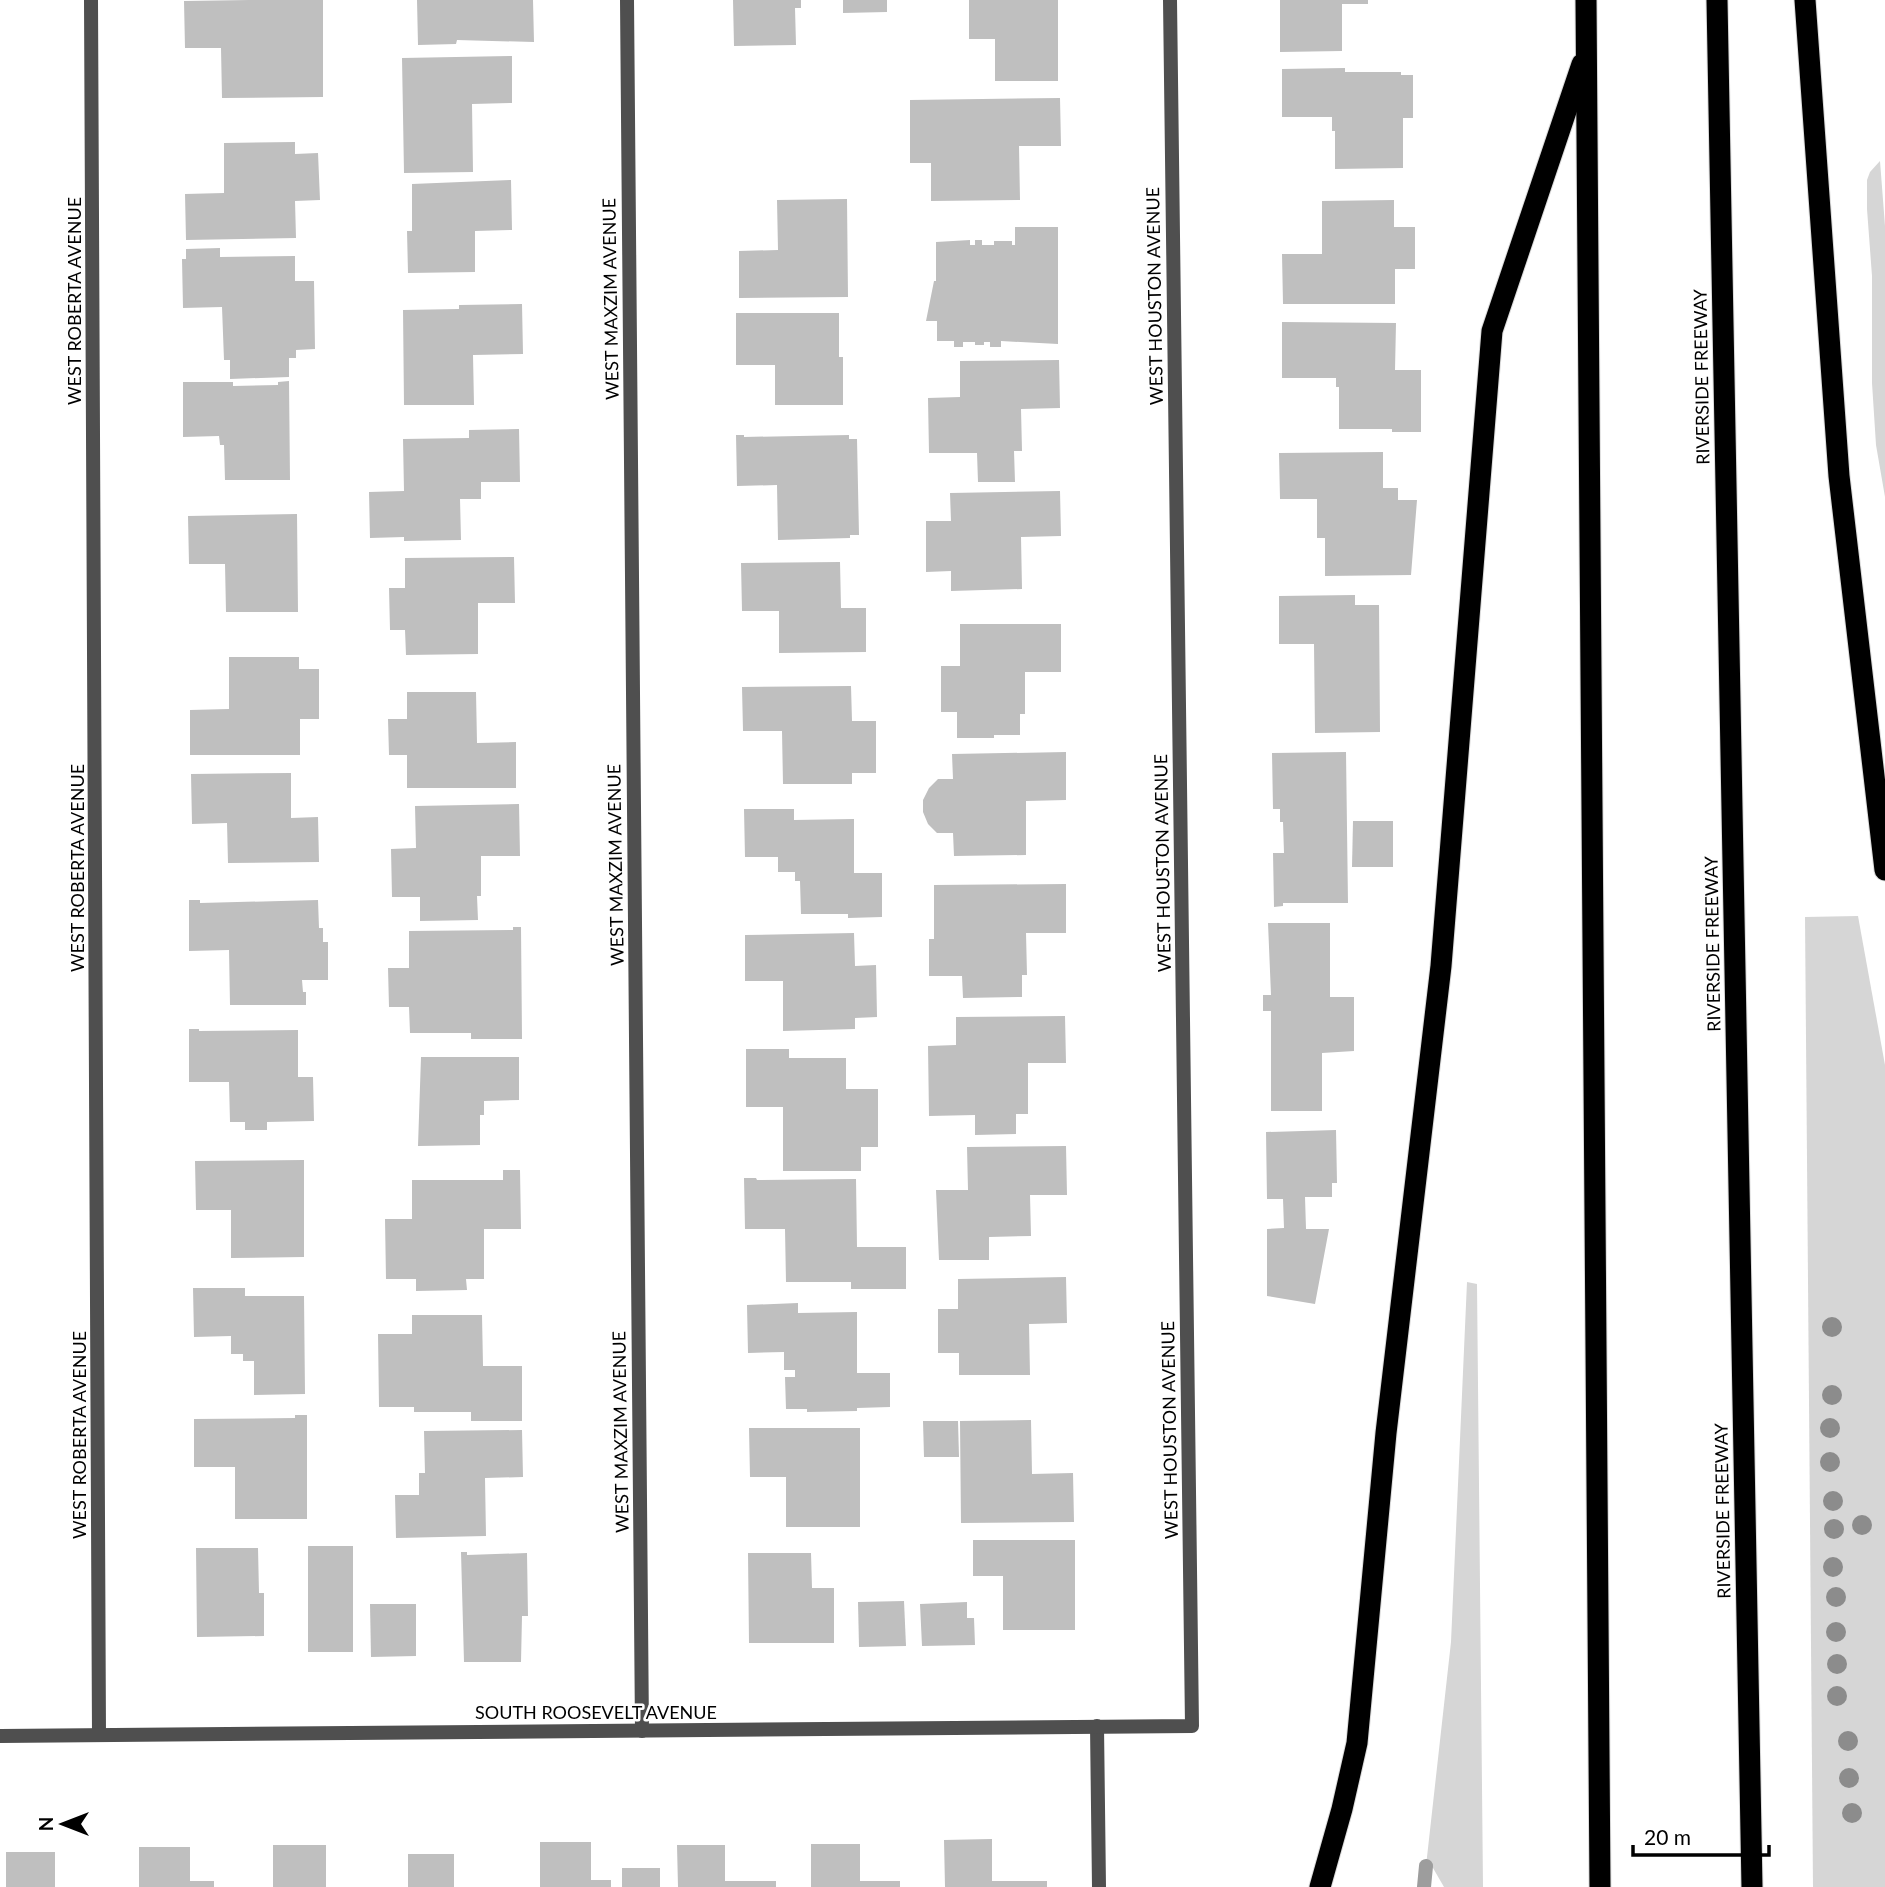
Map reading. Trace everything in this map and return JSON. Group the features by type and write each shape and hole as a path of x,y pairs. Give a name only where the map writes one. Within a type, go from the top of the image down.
{"highway":[{"path":"1586,0 1600,1887"},
{"name":"RIVERSIDE FREEWAY","path":"1717,0 1752,1887"},
{"path":"1805,0 1839,476 1885,870"},
{"path":"1320,1887 1357,1743 1388,1420 1441,966 1492,331 1587,48"}],"street":[{"name":"WEST ROBERTA AVENUE","path":"91,0 99,1735"},
{"name":"WEST MAXZIM AVENUE","path":"626,0 642,1731"},
{"name":"WEST HOUSTON AVENUE","path":"1170,0 1192,1726"},
{"path":"1097,1726 1099,1887"},
{"name":"SOUTH ROOSEVELT AVENUE","path":"0,1736 1192,1726"}],"shaded area":[{"path":"1880,161 1885,226 1885,497 1876,445 1872,383 1872,276 1867,209 1867,180"},
{"path":"1858,916 1885,1065 1885,1887 1813,1887 1805,917"},
{"path":"1467,1282 1477,1284 1483,1887 1444,1887 1433,1868 1426,1866 1451,1642"}],"building":[{"path":"323,0 323,97 222,98 221,48 185,48 184,1"},
{"path":"417,0 533,0 534,42 457,40 456,44 418,45"},
{"path":"733,0 801,0 801,8 795,8 796,45 734,46"},
{"path":"843,0 887,0 887,12 843,13"},
{"path":"969,0 1058,0 1058,81 995,81 995,39 969,39"},
{"path":"1280,0 1368,0 1368,4 1342,4 1342,51 1280,52"},
{"path":"512,56 512,103 472,104 473,172 404,173 402,58"},
{"path":"1345,68 1345,72 1401,72 1401,75 1413,75 1413,118 1403,118 1403,168 1335,169 1335,131 1332,131 1332,117 1282,117 1282,69"},
{"path":"1060,98 1061,146 1019,146 1020,200 931,201 931,163 910,163 910,100"},
{"path":"295,142 295,154 318,153 320,200 295,201 296,238 186,240 185,194 224,193 224,143"},
{"path":"511,180 512,230 475,231 475,272 408,273 407,231 412,231 412,184"},
{"path":"847,199 848,297 739,298 739,251 778,250 777,200"},
{"path":"1394,200 1394,227 1415,227 1415,269 1395,269 1395,304 1283,304 1282,254 1322,254 1322,201"},
{"path":"1015,227 1058,227 1058,344 1001,341 1001,347 990,347 990,342 975,345 975,342 963,342 963,347 954,347 954,341 937,341 937,321 926,321 936,281 936,242 970,240 970,245 975,245 975,240 982,240 982,245 994,245 994,241 1012,241 1012,245 1015,245"},
{"path":"220,248 220,257 295,256 295,281 314,281 315,349 296,350 296,358 289,358 289,377 230,379 230,360 224,360 222,307 183,308 182,259 186,259 186,249"},
{"path":"522,304 523,354 473,355 474,405 404,405 403,310 459,309 459,305"},
{"path":"736,313 839,313 843,405 775,405 775,365 736,365"},
{"path":"1282,322 1396,323 1395,370 1421,370 1421,432 1339,429 1339,387 1336,387 1336,378 1282,378"},
{"path":"1059,360 1060,408 1021,409 1022,451 1014,451 1015,482 978,482 977,453 929,453 928,398 960,397 960,361"},
{"path":"289,381 290,480 225,480 224,445 220,445 219,436 183,437 183,382 233,382 233,386 278,385 278,382"},
{"path":"519,429 520,482 481,482 481,499 460,499 461,540 404,541 404,537 370,538 369,492 404,491 403,439 469,438 469,430"},
{"path":"736,435 849,435 849,439 857,439 859,535 850,535 850,538 778,540 777,485 737,486"},
{"path":"1383,452 1383,488 1398,488 1398,500 1417,500 1411,575 1325,576 1325,538 1317,538 1317,499 1280,499 1279,453"},
{"path":"1060,491 1061,536 1021,537 1022,589 951,591 951,571 926,572 926,521 951,521 950,493"},
{"path":"297,514 298,612 226,612 225,564 189,564 188,516"},
{"path":"514,557 515,603 478,603 478,654 406,655 405,630 390,630 389,588 405,588 405,558"},
{"path":"840,562 841,608 866,608 866,652 779,653 779,611 742,611 741,563"},
{"path":"1355,595 1355,605 1379,605 1380,732 1315,733 1314,644 1279,644 1279,596"},
{"path":"960,624 1061,624 1061,672 1025,672 1025,714 1020,714 1020,735 957,738 957,712 941,712 941,666 960,666"},
{"path":"229,657 299,657 299,669 319,669 319,719 300,719 300,755 190,755 190,710 229,709"},
{"path":"851,686 852,721 876,721 876,773 852,773 852,784 783,784 782,731 743,731 742,687"},
{"path":"407,692 476,692 477,743 516,742 516,788 407,788 407,755 389,755 388,719 407,719"},
{"path":"1066,752 1066,800 1026,801 1026,855 954,856 953,833 937,833 928,824 923,812 923,800 938,779 953,779 952,754"},
{"path":"1346,752 1348,903 1283,903 1283,906 1274,907 1273,853 1284,853 1280,809 1273,809 1272,753"},
{"path":"291,773 291,818 318,817 319,862 228,863 227,823 192,824 191,774"},
{"path":"519,804 520,856 481,856 481,896 477,896 478,920 420,921 420,897 392,897 391,849 416,848 415,806"},
{"path":"744,809 794,809 794,820 854,819 854,873 882,873 882,917 848,918 848,914 801,914 800,881 795,881 795,872 778,872 778,857 745,857"},
{"path":"1353,821 1393,821 1393,867 1352,867"},
{"path":"1066,884 1066,933 1026,933 1027,975 1022,975 1022,997 963,998 962,976 929,976 929,939 934,939 934,885"},
{"path":"189,900 200,900 200,903 318,900 319,928 323,928 323,942 328,942 328,980 302,980 306,1005 230,1005 229,950 189,951"},
{"path":"1268,923 1330,923 1330,997 1354,997 1354,1051 1322,1053 1322,1111 1271,1111 1271,1011 1263,1011 1263,995 1271,995"},
{"path":"513,927 521,927 522,1039 471,1039 471,1033 410,1033 409,1007 389,1007 388,968 409,968 409,931 513,930"},
{"path":"854,933 855,966 876,965 877,1017 855,1018 855,1029 783,1031 783,981 745,981 745,935"},
{"path":"1065,1016 1066,1063 1028,1063 1028,1114 1016,1114 1016,1134 975,1135 975,1115 929,1116 928,1046 956,1045 956,1017"},
{"path":"189,1029 298,1030 298,1077 313,1077 314,1121 267,1122 267,1130 245,1130 245,1122 230,1122 229,1082 189,1082"},
{"path":"746,1049 789,1049 789,1058 846,1058 846,1089 878,1089 878,1147 861,1147 861,1171 783,1171 783,1107 746,1107"},
{"path":"421,1057 519,1057 519,1100 484,1101 484,1115 480,1115 480,1145 418,1146"},
{"path":"1336,1130 1337,1183 1332,1183 1332,1197 1305,1197 1306,1229 1329,1229 1315,1304 1267,1296 1267,1229 1284,1228 1283,1199 1267,1199 1266,1132"},
{"path":"1066,1146 1067,1195 1030,1195 1031,1236 989,1237 989,1260 939,1260 936,1190 968,1190 967,1147"},
{"path":"304,1160 304,1257 231,1258 231,1210 196,1210 195,1161"},
{"path":"503,1170 520,1170 521,1229 484,1229 484,1279 466,1279 467,1290 416,1291 416,1279 386,1279 385,1219 412,1219 412,1180 503,1180"},
{"path":"744,1178 856,1179 857,1247 906,1247 906,1289 851,1289 851,1282 786,1282 785,1229 745,1229"},
{"path":"1066,1277 1067,1323 1029,1324 1030,1375 959,1375 959,1353 938,1353 938,1309 958,1309 958,1279"},
{"path":"193,1288 245,1288 245,1296 304,1296 305,1394 254,1395 254,1361 243,1361 243,1354 231,1354 231,1336 194,1337"},
{"path":"798,1303 798,1313 857,1312 857,1373 890,1373 890,1407 807,1412 807,1409 786,1409 785,1377 795,1377 795,1370 784,1370 784,1352 748,1353 747,1305"},
{"path":"412,1315 482,1315 483,1366 522,1366 522,1421 471,1421 471,1412 414,1412 414,1407 379,1407 378,1334 412,1334"},
{"path":"295,1415 307,1415 307,1519 235,1519 235,1467 194,1467 194,1419 295,1418"},
{"path":"1031,1420 1032,1474 1073,1473 1074,1522 961,1523 960,1421"},
{"path":"923,1421 958,1421 959,1457 924,1457"},
{"path":"749,1428 860,1428 860,1527 786,1527 786,1477 750,1477"},
{"path":"522,1430 523,1477 485,1478 486,1536 396,1538 395,1495 419,1495 419,1473 425,1473 424,1431"},
{"path":"973,1540 1075,1540 1075,1630 1003,1630 1003,1576 973,1576"},
{"path":"308,1546 353,1546 353,1652 308,1652"},
{"path":"196,1548 258,1548 259,1593 264,1593 264,1636 197,1637"},
{"path":"461,1552 467,1552 467,1555 527,1553 528,1616 522,1616 521,1662 464,1662"},
{"path":"748,1553 811,1553 812,1588 834,1588 834,1643 749,1643"},
{"path":"904,1601 906,1646 859,1647 858,1602"},
{"path":"967,1602 967,1618 974,1618 975,1645 922,1646 920,1604"},
{"path":"370,1604 416,1604 416,1656 371,1657"},
{"path":"992,1839 992,1881 1047,1881 1047,1887 945,1887 944,1840"},
{"path":"540,1842 591,1842 591,1880 611,1880 611,1887 540,1887"},
{"path":"811,1844 860,1844 860,1881 900,1881 900,1887 811,1887"},
{"path":"273,1845 326,1845 326,1887 273,1887"},
{"path":"677,1845 725,1845 725,1881 776,1881 776,1887 678,1887"},
{"path":"139,1847 190,1847 190,1881 214,1881 214,1887 139,1887"},
{"path":"6,1852 55,1852 55,1887 6,1887"},
{"path":"408,1854 454,1854 454,1887 408,1887"},
{"path":"622,1868 660,1868 660,1887 622,1887"}],"waterway":[{"path":"1424,1887 1426,1866"}]}
